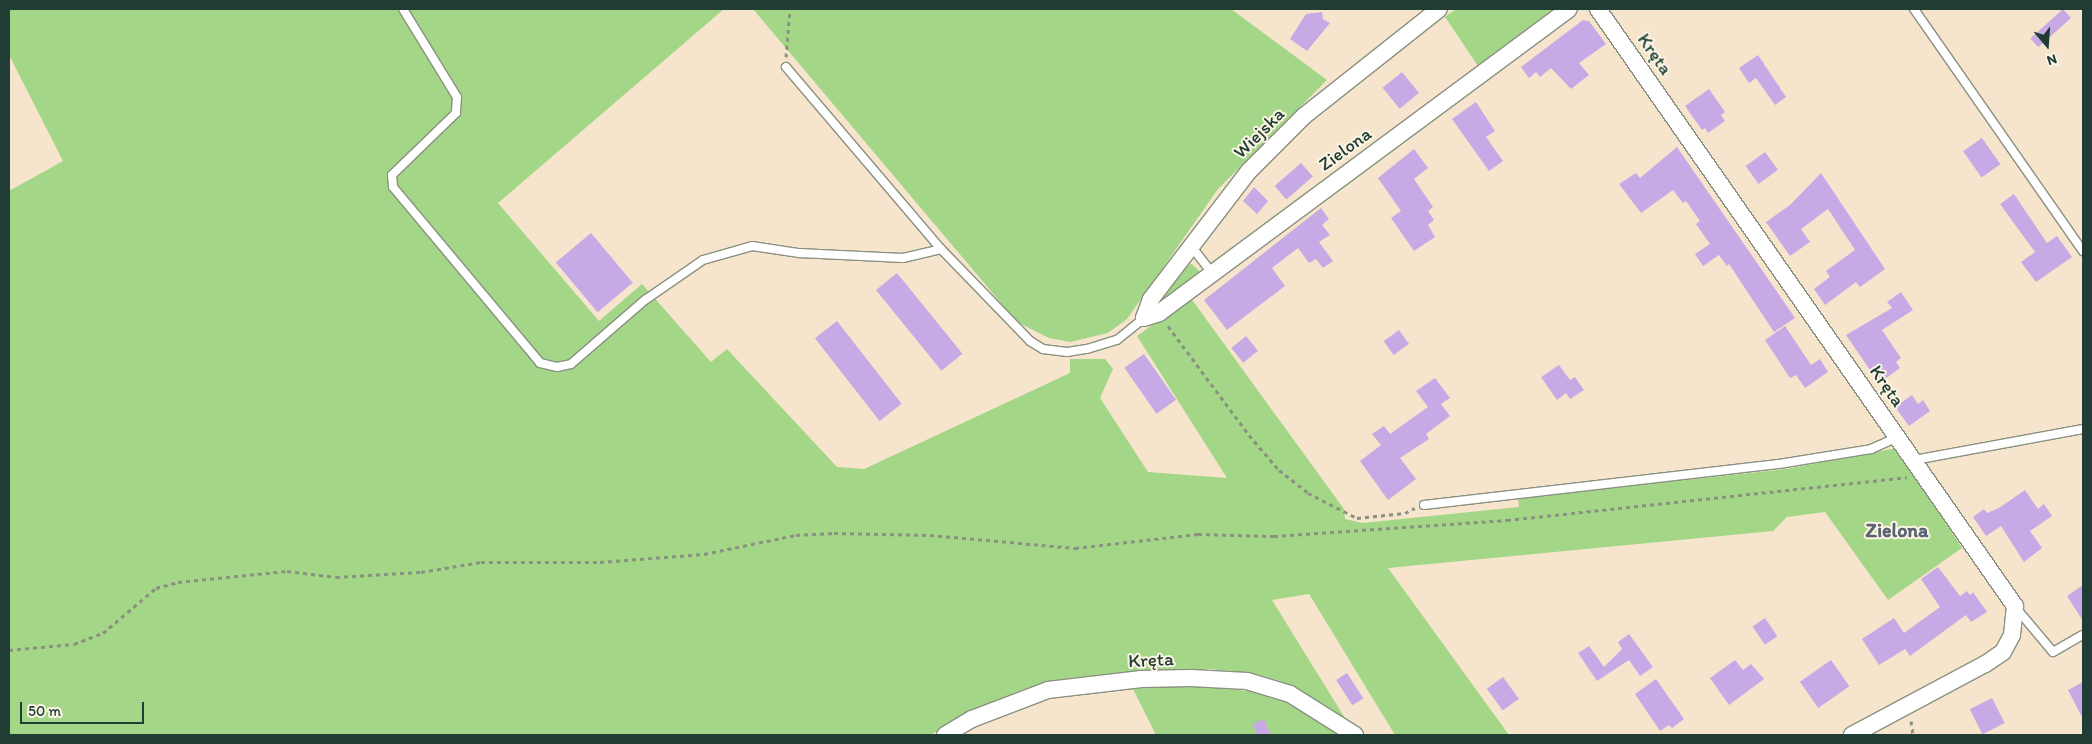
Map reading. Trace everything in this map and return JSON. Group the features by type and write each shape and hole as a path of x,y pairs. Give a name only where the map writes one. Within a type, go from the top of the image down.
{"street":[{"name":"Wiejska","path":"1152,316 1151,299 1249,171 1304,116 1439,9"},
{"name":"Zielona","path":"1152,316 1569,9"},
{"name":"Kręta","path":"1598,9 2015,606"},
{"path":"1852,735 1985,664 2002,652 2012,635 2015,606"},
{"name":"Kręta","path":"945,735 972,719 1048,690 1141,679 1191,678 1247,681 1290,694 1355,735"}],"lane":[{"path":"404,9 457,97 456,113 392,175 393,187 540,363 557,367 571,364 646,300 703,260 752,246 800,254 903,258 941,249"},
{"path":"1914,9 2083,251"},
{"path":"786,68 941,249 1003,316 1030,341 1043,349 1067,352 1117,340 1152,316"},
{"path":"1191,246 1211,272"},
{"path":"1914,460 2083,429"},
{"path":"1424,505 1785,463 1871,449 1898,437"},
{"path":"2015,606 2053,652 2083,635"}],"path":[{"path":"786,68 790,9"},
{"path":"1152,316 1279,470 1308,493 1357,518 1405,513 1424,505"},
{"path":"9,650 74,644 103,634 156,588 178,582 287,571 345,576 421,572 481,562 600,562 704,554 796,535 834,533 930,535 1075,548 1198,534 1274,536 1506,520 1912,476"}],"green space":[{"path":"9,9 724,9 498,203 599,321 642,284 711,362 727,349 837,467 864,469 1070,373 1070,359 1105,359 1113,369 1100,398 1148,472 1227,478 1137,336 1190,297 1344,509 1345,519 1362,523 1519,507 1518,498 1786,469 1897,448 1962,548 1888,600 1825,512 1787,517 1773,531 1388,568 1509,735 1395,735 1309,594 1272,600 1348,723 1306,694 1280,681 1253,673 1209,669 1157,670 1048,682 997,700 930,735 9,735 9,191 63,161 9,55"},
{"path":"753,9 1231,9 1327,80 1218,189 1127,319 1108,333 1070,342 1049,338 1017,322"},
{"path":"1456,9 1560,9 1480,69 1445,17"},
{"path":"1192,264 1200,272 1199,276 1163,302 1160,301 1185,266"},
{"path":"1185,685 1269,693 1293,702 1340,735 1156,735 1132,687"}],"building":[{"path":"2063,9 2071,18 2038,47 2030,38"},
{"path":"1322,12 1323,19 1330,23 1307,51 1290,39 1306,14"},
{"path":"1583,20 1589,21 1606,44 1579,63 1589,75 1571,89 1551,68 1540,77 1536,72 1529,78 1521,67"},
{"path":"1758,55 1786,97 1775,105 1756,78 1749,83 1739,68"},
{"path":"1402,72 1419,93 1400,109 1383,88"},
{"path":"1709,89 1725,112 1721,115 1725,121 1708,133 1705,128 1702,130 1685,106"},
{"path":"1476,102 1495,131 1486,137 1503,161 1489,171 1452,119"},
{"path":"1982,138 2000,164 1982,177 1963,151"},
{"path":"1677,147 1795,318 1774,332 1729,264 1727,266 1719,255 1703,266 1695,254 1710,244 1696,224 1700,221 1686,201 1683,203 1673,190 1641,213 1619,184 1636,173 1640,178"},
{"path":"1414,149 1428,168 1414,179 1433,207 1428,211 1434,220 1428,225 1435,237 1414,251 1391,218 1401,211 1378,178"},
{"path":"1765,152 1778,170 1759,184 1746,166"},
{"path":"1301,163 1313,177 1286,200 1275,186"},
{"path":"1821,173 1885,269 1860,287 1856,282 1825,305 1814,289 1830,277 1826,271 1855,250 1828,209 1801,229 1810,242 1790,256 1766,222 1790,205"},
{"path":"1254,187 1268,201 1257,214 1243,201"},
{"path":"2014,194 2047,243 2057,236 2072,257 2036,282 2021,262 2035,252 2000,204"},
{"path":"1321,208 1329,219 1322,225 1330,235 1319,242 1333,261 1323,268 1316,259 1309,263 1298,248 1272,268 1285,286 1227,330 1204,300"},
{"path":"591,233 633,283 598,312 556,263"},
{"path":"897,273 962,354 941,371 876,290"},
{"path":"1901,292 1913,310 1882,330 1901,358 1896,362 1900,368 1879,383 1846,335 1892,308 1887,302"},
{"path":"837,321 902,404 880,421 815,338"},
{"path":"1785,326 1811,365 1820,359 1828,372 1805,388 1796,375 1790,378 1765,340"},
{"path":"1399,330 1409,344 1394,355 1384,341"},
{"path":"1246,336 1258,351 1243,363 1231,348"},
{"path":"1144,354 1176,400 1156,414 1124,368"},
{"path":"1559,365 1570,380 1575,377 1584,390 1570,399 1566,393 1557,400 1541,377"},
{"path":"1435,378 1450,398 1441,404 1450,416 1426,434 1429,439 1400,458 1416,479 1388,500 1360,461 1381,445 1372,434 1384,426 1390,434 1428,407 1416,391"},
{"path":"1912,395 1918,404 1923,400 1930,411 1909,426 1895,407"},
{"path":"2025,490 2038,509 2044,504 2052,516 2030,531 2042,548 2024,562 2001,526 1986,536 1973,517 1984,509 1987,513 1999,508"},
{"path":"1938,567 1960,596 1967,591 1970,595 1973,592 1987,612 1971,622 1966,615 1910,656 1905,649 1879,665 1862,639 1894,618 1904,633 1940,607 1921,579"},
{"path":"2083,585 2083,621 2067,596"},
{"path":"1765,618 1777,636 1765,645 1753,626"},
{"path":"1629,634 1653,667 1640,676 1629,660 1597,681 1578,653 1589,646 1604,667 1622,649 1618,642"},
{"path":"1735,660 1743,670 1751,664 1764,679 1729,705 1710,678"},
{"path":"1831,660 1849,686 1818,708 1800,682"},
{"path":"1347,673 1363,698 1352,705 1336,680"},
{"path":"1503,677 1519,699 1503,711 1487,689"},
{"path":"1656,679 1684,719 1672,728 1669,725 1660,731 1635,694"},
{"path":"2083,682 2083,719 2068,690"},
{"path":"1992,698 2005,723 1982,734 1970,709"},
{"path":"1264,719 1271,735 1257,735 1253,724"}],"district":[{"name":"Zielona","path":"1897,530"}]}
